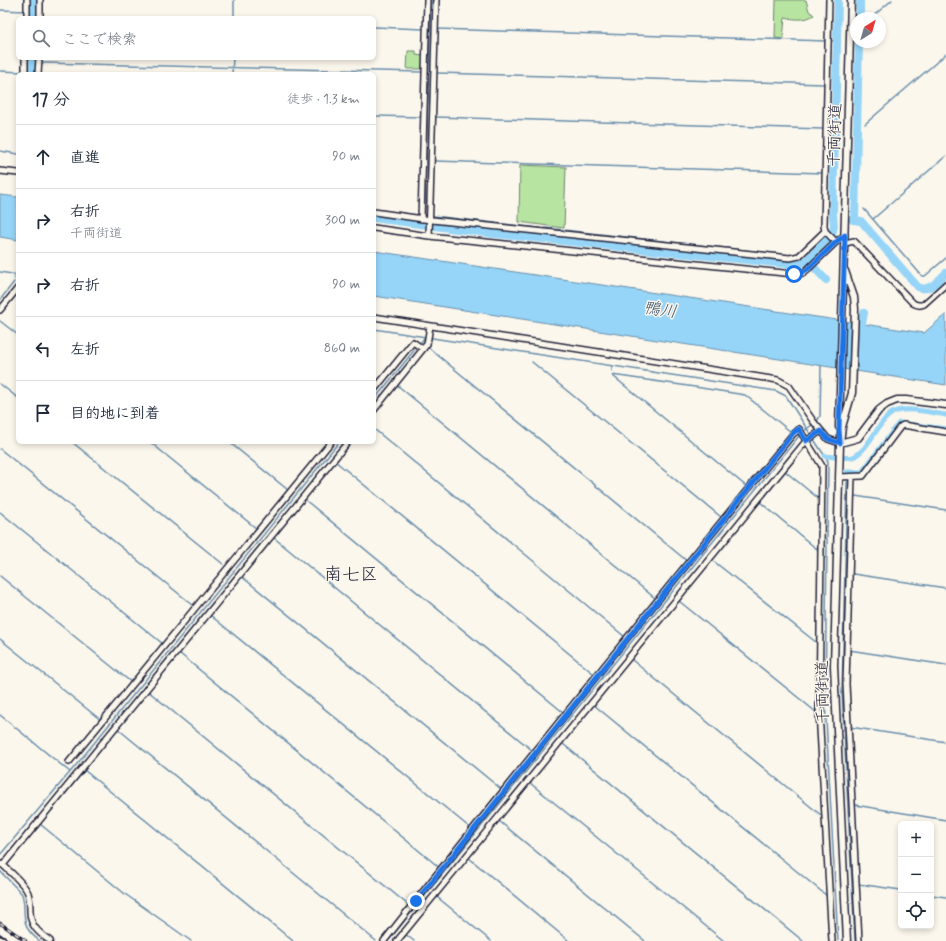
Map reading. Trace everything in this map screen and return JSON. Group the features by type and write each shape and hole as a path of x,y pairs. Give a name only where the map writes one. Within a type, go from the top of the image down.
{"main road":[{"path":"0,929 17,941"}],"street":[{"path":"26,16 27,0"},
{"path":"40,0 40,16"},
{"path":"428,0 426,222 429,236"},
{"path":"426,222 436,0"},
{"path":"829,0 826,232 834,240"},
{"name":"千両街道","path":"847,941 834,666 851,0"},
{"path":"25,60 25,72"},
{"path":"38,72 39,60"},
{"path":"0,171 16,173"},
{"path":"376,212 426,222 790,258 799,256 826,232"},
{"path":"376,228 429,236 794,274 803,272 809,268 834,240 845,235"},
{"path":"845,242 854,241 913,303 924,304 946,284"},
{"name":"千両街道","path":"840,443 842,427 852,393 853,380 855,309 854,297 845,271"},
{"path":"0,310 16,290"},
{"path":"376,317 430,327 778,380 789,386 814,422 819,432 828,439 840,443 858,438 879,410 896,400 946,405"},
{"path":"376,407 420,347 427,343 430,327"},
{"path":"376,388 413,342 420,347"},
{"path":"839,478 863,476 903,425 946,432"},
{"path":"384,941 438,872 794,432 799,429 808,440 822,466 819,711 832,941"},
{"path":"397,941 808,440 819,432"},
{"path":"69,762 329,444"},
{"path":"50,941 37,931 32,923 30,914 30,900 27,890 1,864 346,444"},
{"path":"852,477 846,684 859,941"},
{"path":"0,939 4,941"}],"green space":[{"path":"776,0 806,0 809,11 814,15 804,19 785,18 783,39 775,38"},
{"path":"408,51 416,51 416,55 423,56 422,69 407,69"},
{"path":"520,165 566,167 564,228 519,222"}],"water":[{"path":"0,195 16,197 16,240 0,237"},
{"name":"鴨川","path":"376,251 924,333 946,314 946,385 376,296"}],"waterway":[{"path":"33,0 33,16"},
{"path":"234,0 234,16"},
{"path":"424,225 431,0"},
{"path":"376,218 495,234 796,265 800,264 807,260 832,234 834,226 833,214 838,0"},
{"path":"860,0 860,12"},
{"path":"878,12 892,0"},
{"path":"0,10 25,11"},
{"path":"376,27 423,29"},
{"path":"438,29 826,41"},
{"path":"832,41 837,41"},
{"path":"855,220 859,48"},
{"path":"865,124 946,54"},
{"path":"31,72 32,60"},
{"path":"232,72 233,60"},
{"path":"43,63 422,72"},
{"path":"0,71 23,72"},
{"path":"438,73 823,84"},
{"path":"376,116 422,117"},
{"path":"436,117 823,129"},
{"path":"0,151 16,154"},
{"path":"873,219 946,156"},
{"path":"435,161 823,173"},
{"path":"864,209 922,276 925,276 946,258"},
{"path":"433,216 539,228"},
{"path":"853,220 861,221 918,287 930,287 946,273"},
{"path":"545,228 789,255"},
{"path":"803,258 807,260"},
{"path":"807,260 826,280"},
{"path":"0,272 16,275"},
{"path":"0,300 14,282"},
{"path":"860,334 864,313"},
{"path":"0,321 16,333"},
{"path":"376,329 776,391 786,396 811,435"},
{"path":"376,398 425,337"},
{"path":"429,348 687,561"},
{"path":"532,362 721,517"},
{"path":"612,366 612,371"},
{"path":"804,431 817,421 820,416 821,366"},
{"path":"612,375 745,395 791,432"},
{"path":"613,376 747,487"},
{"path":"0,384 16,396"},
{"path":"397,385 656,599"},
{"path":"825,456 843,458 853,457 865,447 885,419 897,411 915,410 946,415"},
{"path":"847,474 847,472 862,472 899,423 946,429"},
{"path":"376,431 625,637"},
{"path":"388,941 799,436"},
{"path":"813,438 828,461 825,701 838,941"},
{"path":"74,444 223,564"},
{"path":"152,444 257,529"},
{"path":"231,444 288,490"},
{"path":"0,855 77,764 337,444"},
{"path":"0,449 194,606"},
{"path":"335,461 594,674"},
{"path":"786,472 819,499"},
{"path":"847,482 842,693 855,941"},
{"path":"855,496 946,510"},
{"path":"304,499 564,713"},
{"path":"760,502 818,550"},
{"path":"0,512 163,644"},
{"path":"273,537 533,751"},
{"path":"712,560 817,643"},
{"path":"853,574 946,588"},
{"path":"0,576 132,683"},
{"path":"241,576 501,789"},
{"path":"679,601 816,712"},
{"path":"210,615 469,827"},
{"path":"0,639 102,721"},
{"path":"849,650 946,665"},
{"path":"179,653 440,868"},
{"path":"632,660 822,816"},
{"path":"148,691 407,904"},
{"path":"594,705 827,896"},
{"path":"0,715 70,772"},
{"path":"850,727 946,742"},
{"path":"118,729 376,941"},
{"path":"563,744 803,941"},
{"path":"84,770 293,941"},
{"path":"84,771 40,824 125,894 191,941"},
{"path":"530,783 724,941"},
{"path":"855,805 946,820"},
{"path":"499,821 645,941"},
{"path":"6,865 37,828"},
{"path":"469,858 569,941"},
{"path":"0,871 22,894 28,930 40,941"},
{"path":"858,884 898,890"},
{"path":"934,895 946,897"},
{"path":"437,897 491,941"},
{"path":"405,934 414,941"},
{"path":"401,941 406,935"}],"railway":[{"path":"0,923 26,941"}],"district":[{"name":"南七区","path":"351,575"}],"route":[{"path":"416,901 794,432 799,429 806,441 821,431 828,439 840,443 839,429 842,378 845,235 809,268 803,272 794,274"}]}
